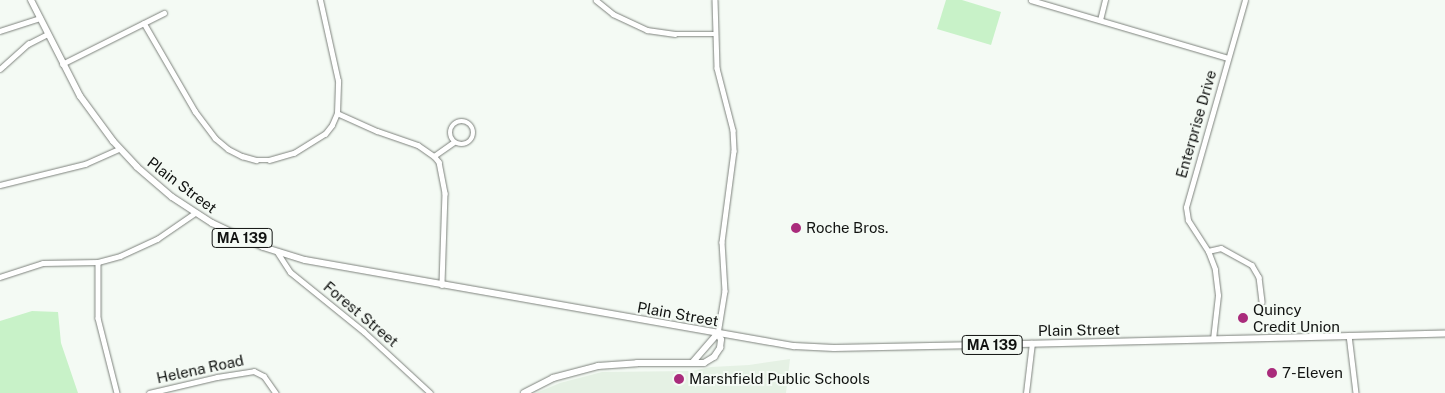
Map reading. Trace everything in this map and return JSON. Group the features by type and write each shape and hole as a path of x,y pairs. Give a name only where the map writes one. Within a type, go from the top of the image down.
{"main road":[{"name":"Plain Street","path":"31,0 62,64 87,106 119,149 163,190 195,213 230,232 277,252 323,264 718,334 815,347 1445,334"},
{"path":"524,393 553,378 593,367 627,363 704,363 714,357 721,343 718,334 693,362"}],"street":[{"path":"144,23 195,111 216,138 235,153 264,160 294,153 329,130 337,113 338,81 320,0"},
{"path":"596,0 613,14 647,30 675,34 715,34"},
{"path":"715,0 717,68 732,130 734,151 722,242 725,291 718,334"},
{"path":"1031,0 1228,58"},
{"path":"1100,20 1105,0"},
{"name":"Enterprise Drive","path":"1213,339 1218,295 1215,269 1208,251 1188,220 1186,203 1245,0"},
{"path":"62,64 164,13"},
{"path":"0,30 40,18"},
{"path":"0,69 28,44 48,34"},
{"path":"337,113 377,131 418,145 434,156 442,169 445,194 442,285"},
{"path":"461,121 472,126 474,133 469,143 461,145 454,142 450,135 454,124 461,121"},
{"path":"434,156 454,142"},
{"path":"0,185 84,164 119,149"},
{"path":"0,276 43,263 98,262 138,249 166,234 195,213"},
{"path":"1208,251 1221,248 1252,265 1259,277 1262,302"},
{"name":"Forest Street","path":"277,252 290,272 357,326 430,393"},
{"path":"98,262 98,318 117,393"},
{"path":"1349,335 1356,393"},
{"path":"1026,393 1032,343"},
{"name":"Helena Road","path":"149,393 217,377 254,371 264,376 276,393"}],"shaded area":[{"name":"Marshfield Public Schools","path":"790,359 786,393 536,393 560,383 602,372 692,371 711,367 749,365"}],"green space":[{"path":"946,0 962,0 1001,12 991,45 937,29"},
{"path":"32,311 58,312 61,343 78,393 0,393 0,321"}],"place":[{"name":"Roche Bros.","path":"796,228"},
{"name":"Quincy Credit Union","path":"1243,318"},
{"name":"7-Eleven","path":"1272,373"},
{"name":"Marshfield Public Schools","path":"679,379"}]}
